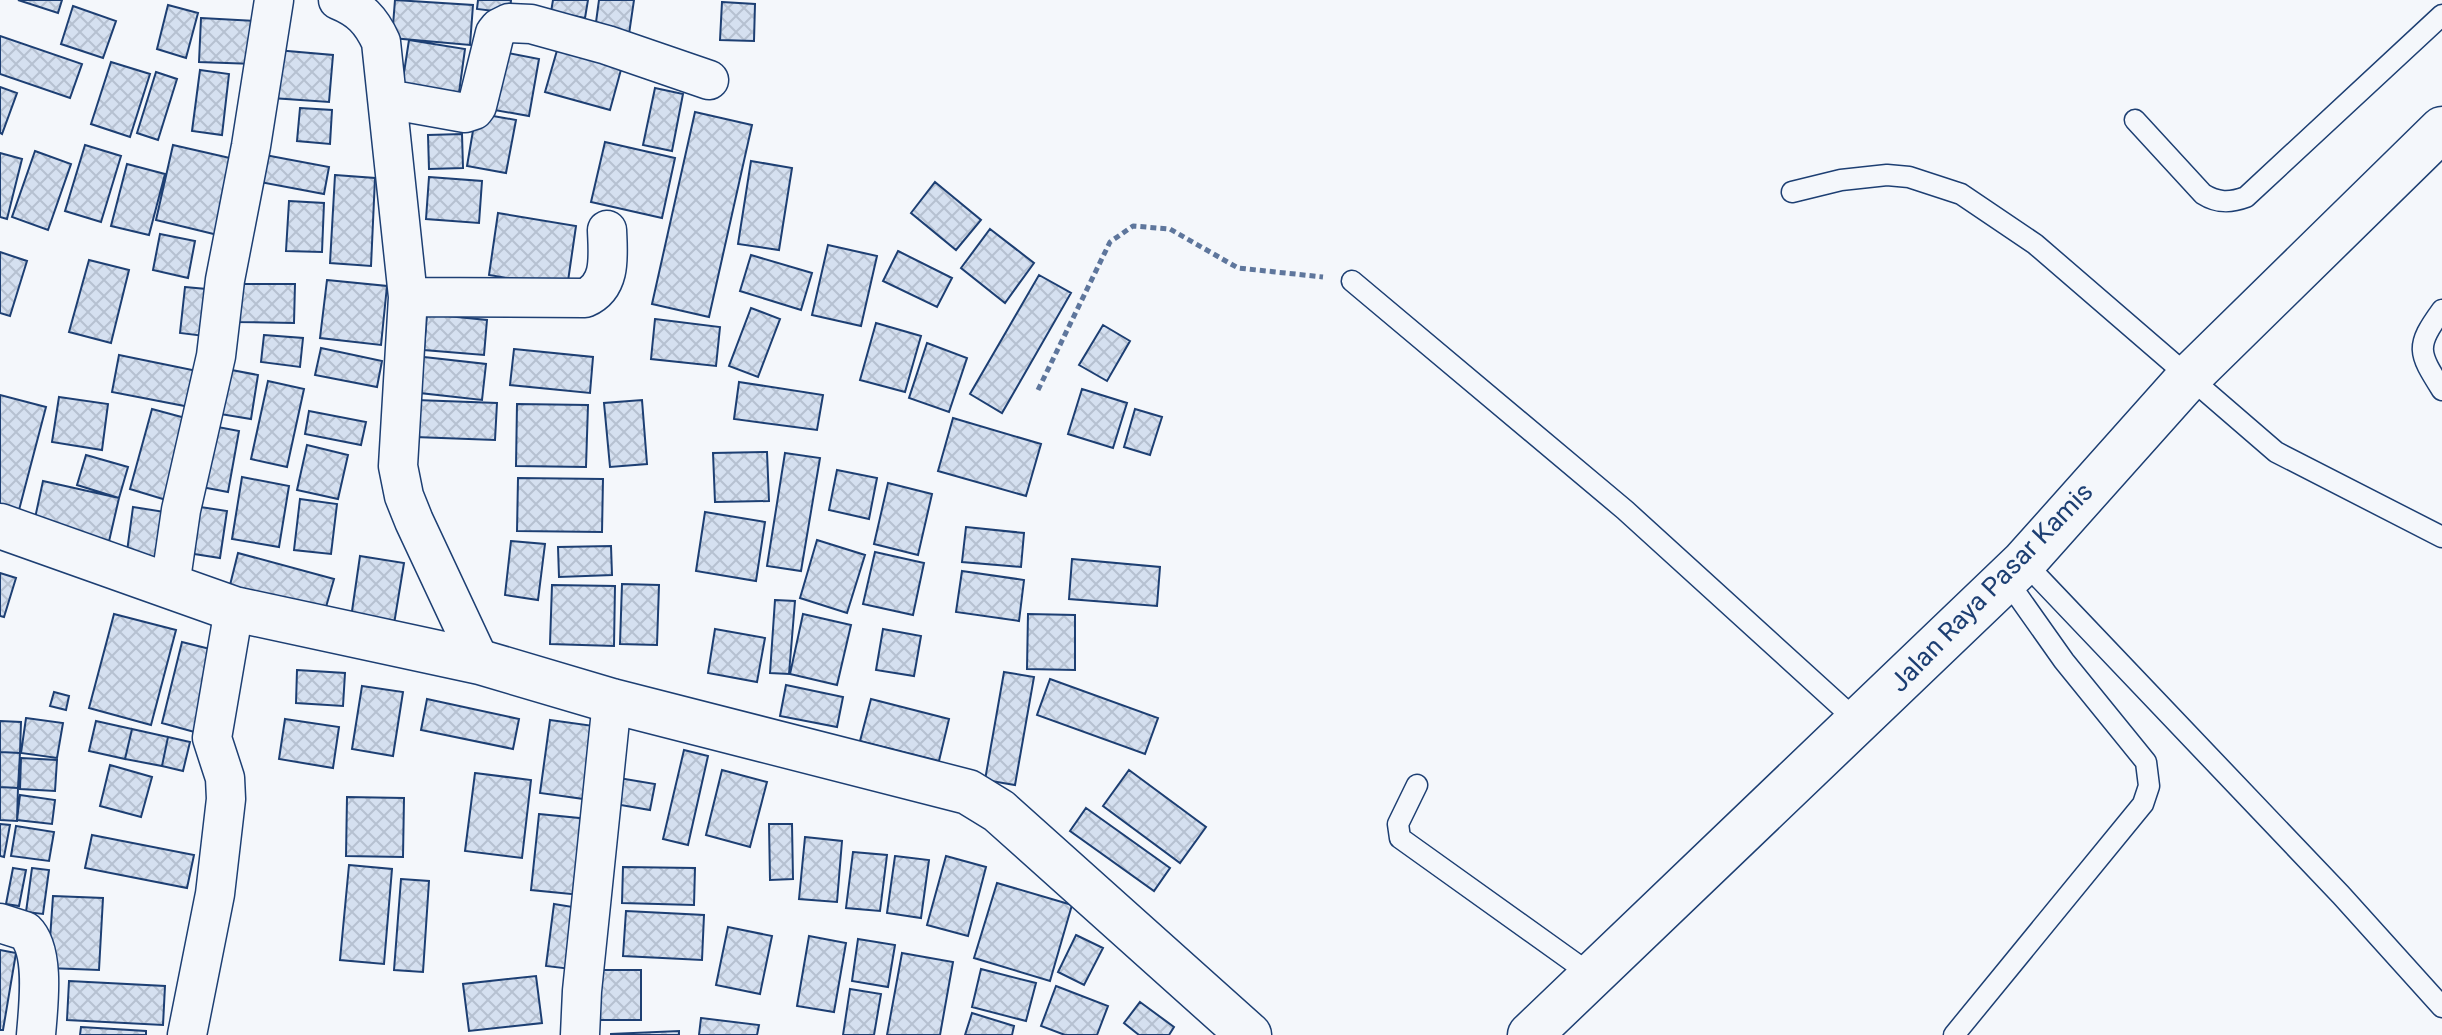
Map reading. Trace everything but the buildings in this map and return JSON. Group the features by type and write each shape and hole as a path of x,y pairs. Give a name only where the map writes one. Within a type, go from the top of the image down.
{"street":[{"path":"170,586 181,510 216,356 225,280 251,146 274,0"},
{"path":"338,0 361,12 374,27 381,42 408,297 398,466 400,480 414,521 480,662"},
{"path":"387,99 465,113 474,110 495,33 509,23 531,24 607,45 709,80"},
{"name":"Jalan Raya Pasar Kamis","path":"1530,1035 2015,571 2190,376 2442,129"},
{"path":"408,297 585,298 598,290 606,273 607,230"},
{"path":"0,526 234,609 480,662 612,701 949,786 975,796 999,811 1249,1035"},
{"path":"187,1035 215,894 226,799 223,767 212,738 234,609"},
{"path":"580,1035 612,701"},
{"path":"0,923 25,931 36,947 36,1035"}],"lane":[{"path":"2135,120 2203,194 2213,200 2238,200 2246,197 2442,15"},
{"path":"1792,192 1841,180 1887,175 1909,177 1961,194 2035,244 2276,452 2442,537"},
{"path":"1352,281 1625,510 1858,722"},
{"path":"2442,310 2422,343 2424,357 2442,390"},
{"path":"2015,571 2341,895 2442,1007"},
{"path":"1954,1035 2143,804 2149,786 2146,762 2064,661 2015,571"},
{"path":"1417,785 1398,824 1400,838 1593,976"}],"path":[{"path":"1038,390 1110,242 1133,226 1170,229 1238,268 1352,281"}]}
